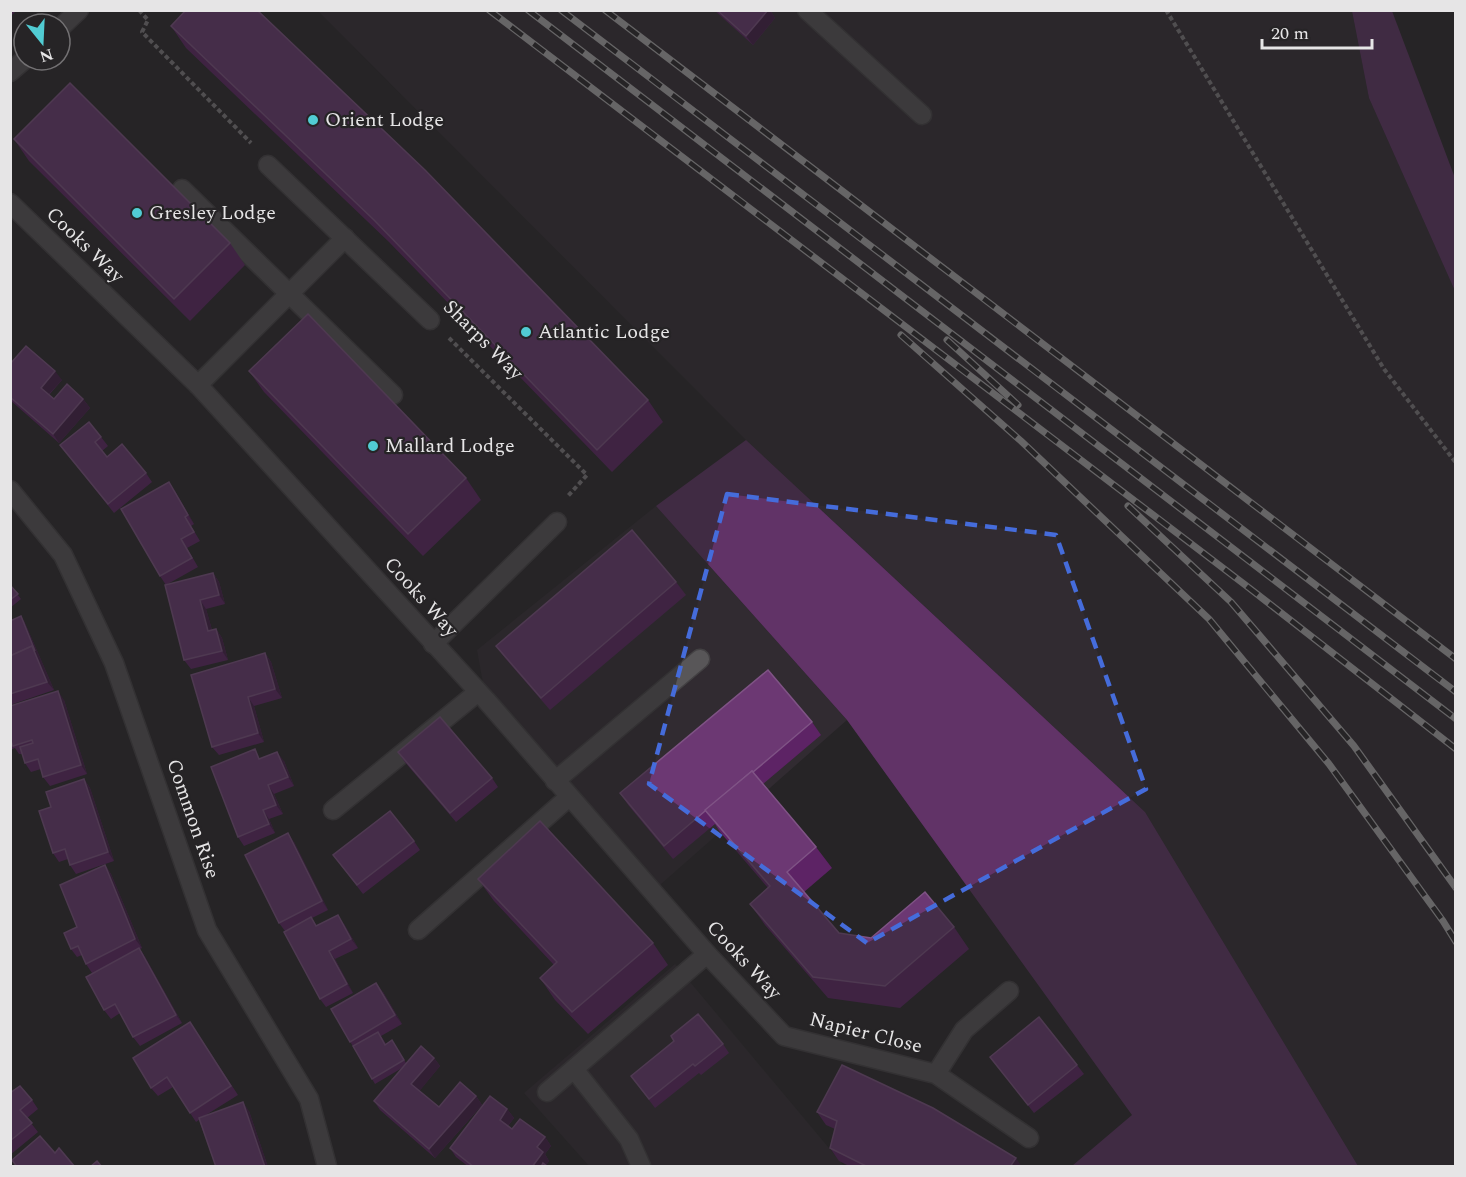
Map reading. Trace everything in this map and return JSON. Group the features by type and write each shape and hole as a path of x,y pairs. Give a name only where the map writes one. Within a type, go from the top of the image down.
{"street":[{"path":"807,10 922,115"},
{"name":"Sharps Way","path":"268,165 430,320"},
{"path":"182,189 289,296 393,395"},
{"name":"Cooks Way","path":"10,203 198,385 478,692 707,954 784,1036"},
{"path":"198,385 345,238"},
{"name":"Common Rise","path":"10,490 63,555 114,663 207,930 309,1099 327,1167"},
{"path":"434,644 557,522"},
{"path":"555,781 700,659"},
{"path":"333,810 478,692"},
{"path":"418,930 570,797"},
{"path":"547,1092 707,954"},
{"name":"Napier Close","path":"936,1074 964,1030 1009,991"},
{"name":"Napier Close","path":"784,1036 936,1074 1029,1138"},
{"path":"574,1069 629,1139 641,1167"}],"path":[{"path":"139,10 148,20 142,32 268,165"},
{"path":"1166,10 1384,369 1455,463"},
{"name":"Sharps Way","path":"430,320 587,475"}],"highlighted area":[{"path":"727,494 1056,535 1146,789 867,943 649,784"}],"shaded area":[{"path":"318,11 1352,11 1369,98 1455,291 1455,1166 1358,1166 1145,812 746,440"},
{"path":"1352,11 1392,11 1455,178 1455,291 1369,98"},
{"path":"746,440 1145,812 1358,1166 1072,1166 1132,1115 847,720 656,506"},
{"path":"656,506 847,720 652,892 486,700 477,650"},
{"path":"675,964 844,1166 589,1166 524,1093"}],"building":[{"path":"186,10 257,10 425,170 648,400 597,450 374,220 171,26"},
{"path":"717,10 768,10 746,36"},
{"name":"Gresley Lodge","path":"70,83 230,243 174,299 14,139"},
{"name":"Mallard Lodge","path":"308,314 466,478 408,534 249,371"},
{"path":"26,346 55,371 41,388 54,399 67,384 83,399 53,434 10,397 10,364"},
{"path":"89,422 101,437 95,442 107,457 122,444 146,473 108,504 60,445"},
{"path":"169,482 188,515 185,517 194,532 181,539 192,558 160,576 121,509"},
{"path":"632,530 676,582 541,698 496,646"},
{"path":"213,573 219,595 200,600 208,631 216,629 222,651 184,660 165,585"},
{"path":"10,585 18,594 10,600"},
{"path":"21,616 35,651 32,646 10,656 10,621"},
{"path":"32,646 47,682 10,694 10,656"},
{"path":"265,653 275,689 248,697 258,733 212,747 191,675"},
{"path":"768,670 812,722 664,846 620,793"},
{"path":"58,691 81,765 43,777 38,759 25,763 20,747 33,743 32,740 13,746 10,739 10,706"},
{"path":"440,717 492,778 450,813 398,752"},
{"path":"255,749 259,759 277,752 288,777 268,785 276,805 263,810 269,824 238,837 211,767"},
{"path":"752,771 816,847 787,872 839,933 871,938 925,892 954,927 885,986 813,977 750,904 770,886 705,810"},
{"path":"84,779 108,852 70,865 65,849 53,853 39,811 51,807 46,792"},
{"path":"390,811 414,841 357,885 333,855"},
{"path":"540,821 653,943 572,1012 540,978 557,962 478,879"},
{"path":"288,833 322,901 279,923 245,855"},
{"path":"105,865 135,939 86,964 78,946 71,949 64,933 77,927 60,885"},
{"path":"338,915 351,939 329,951 347,984 320,999 284,932 311,917 316,926"},
{"path":"139,948 176,1015 133,1037 115,1004 104,1010 86,977"},
{"path":"376,983 395,1015 350,1042 331,1009"},
{"path":"698,1014 723,1044 695,1066 693,1064 649,1099 631,1076 674,1041 671,1036"},
{"path":"1039,1017 1077,1065 1028,1105 990,1057"},
{"path":"190,1022 231,1086 190,1113 167,1077 151,1088 133,1058"},
{"path":"378,1032 385,1045 392,1040 404,1060 372,1079 353,1046"},
{"path":"421,1046 434,1058 411,1084 439,1107 460,1082 476,1096 429,1149 374,1101"},
{"path":"842,1065 933,1108 1016,1158 1010,1167 868,1167 830,1148 837,1121 817,1112"},
{"path":"20,1086 32,1100 20,1110 32,1123 10,1141 10,1093"},
{"path":"490,1096 507,1109 500,1120 512,1129 520,1119 545,1137 537,1147 543,1152 532,1167 474,1167 450,1148"},
{"path":"243,1102 265,1167 216,1167 199,1118"},
{"path":"40,1136 55,1153 59,1148 75,1167 17,1167 12,1160"},
{"path":"97,1161 102,1167 90,1167"}],"railway":[{"path":"489,10 1244,584 1456,749"},
{"path":"528,10 1456,719"},
{"path":"561,10 1456,692"},
{"path":"605,10 1456,659"},
{"path":"901,335 1021,441 1209,619 1329,764 1456,942"},
{"path":"947,340 1018,405"},
{"path":"1128,506 1231,602 1354,746 1456,888"}],"place":[{"name":"Orient Lodge","path":"313,120"},
{"name":"Gresley Lodge","path":"137,213"},
{"name":"Atlantic Lodge","path":"526,332"},
{"name":"Mallard Lodge","path":"373,446"}]}
